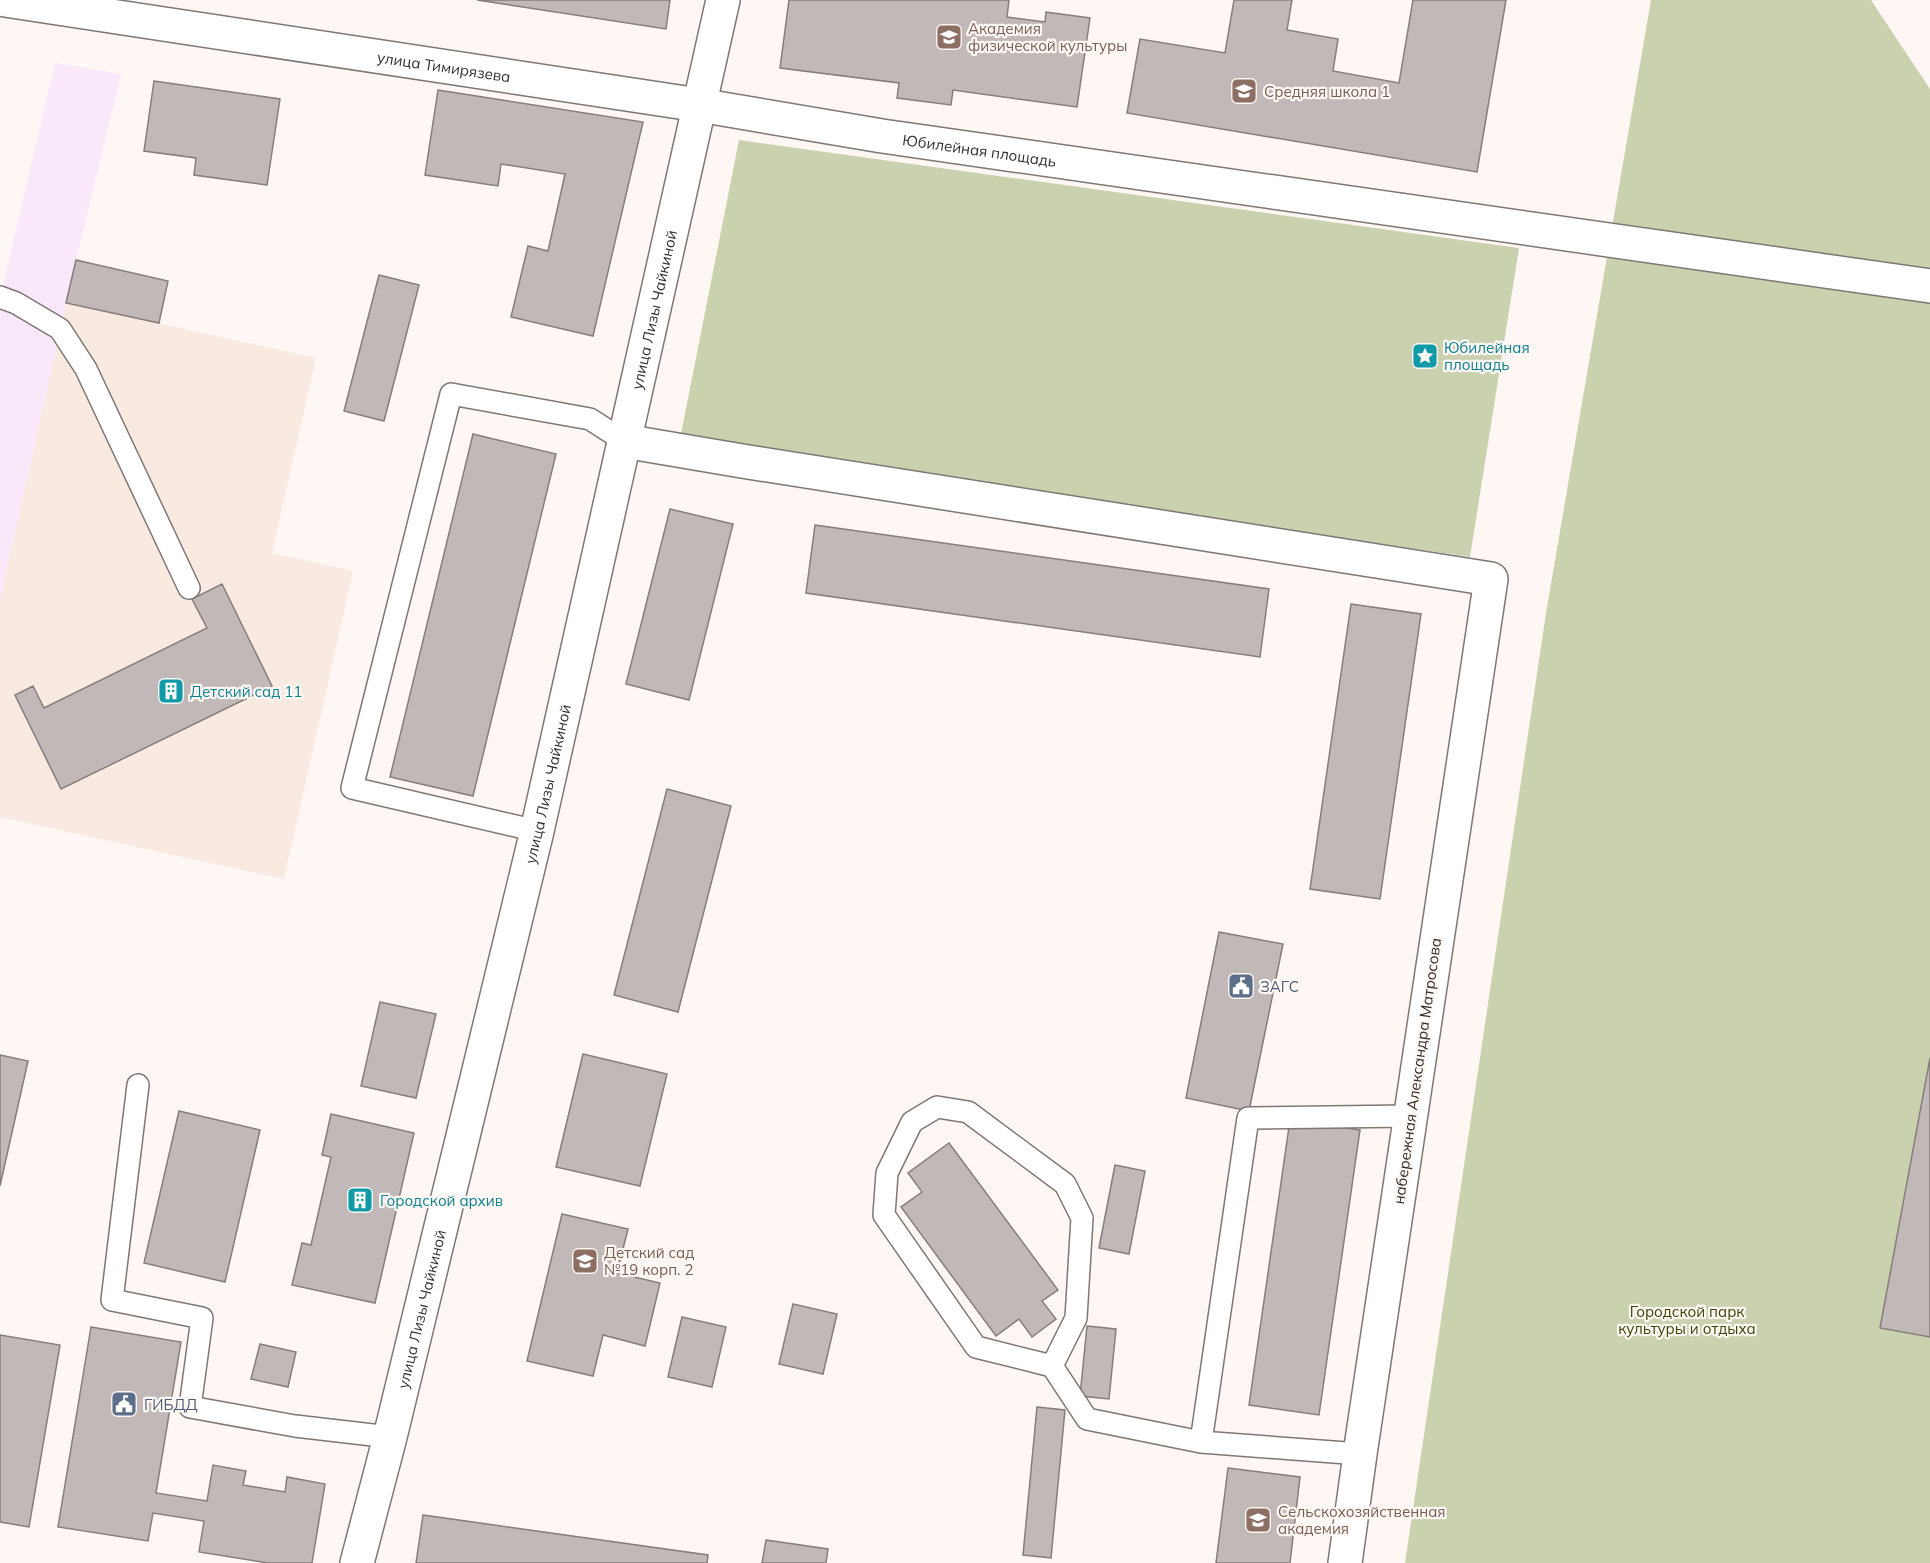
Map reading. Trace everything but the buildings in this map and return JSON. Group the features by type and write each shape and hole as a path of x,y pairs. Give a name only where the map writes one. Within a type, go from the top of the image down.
{"street":[{"name":"улица Тимирязева","path":"5,0 699,105 882,135"},
{"name":"улица Лизы Чайкиной","path":"357,1563 390,1437 537,831 723,0"},
{"name":"Юбилейная площадь","path":"882,135 1930,286"},
{"name":"набережная Александра Матросова","path":"624,441 1491,579 1360,1454 1346,1563"}],"lane":[{"path":"0,297 16,303 60,329 86,369 189,588"},
{"path":"537,831 352,788 451,394 590,418 624,441"},
{"path":"138,1085 112,1300 202,1318 190,1407 295,1425 390,1437"},
{"path":"1052,1366 1076,1318 1082,1218 1065,1184 968,1112 937,1107 912,1122 887,1173 884,1215 976,1347 1052,1366 1087,1419 1201,1442 1360,1454"},
{"path":"1201,1442 1248,1118 1410,1116"}],"shaded area":[{"path":"55,63 121,74 76,260 0,600 0,299"},
{"path":"66,303 316,358 272,553 353,571 284,879 0,817 0,600"}],"green space":[{"name":"Городской парк культуры и отдыха","path":"1651,0 1871,0 1930,89 1930,1563 1405,1563 1546,613"},
{"path":"739,140 1519,248 1470,557 680,439"}],"place":[{"name":"Aкадемия физической культуры","path":"949,37"},
{"name":"Средняя школа 1","path":"1244,91"},
{"name":"Юбилейная площадь","path":"1425,356"},
{"name":"Детский сад 11","path":"171,691"},
{"name":"ЗАГС","path":"1241,986"},
{"name":"Городской архив","path":"360,1200"},
{"name":"Детский сад №19 корп. 2","path":"585,1261"},
{"name":"ГИБДД","path":"124,1404"},
{"name":"Сельскохозяйственная академия","path":"1258,1520"}]}
